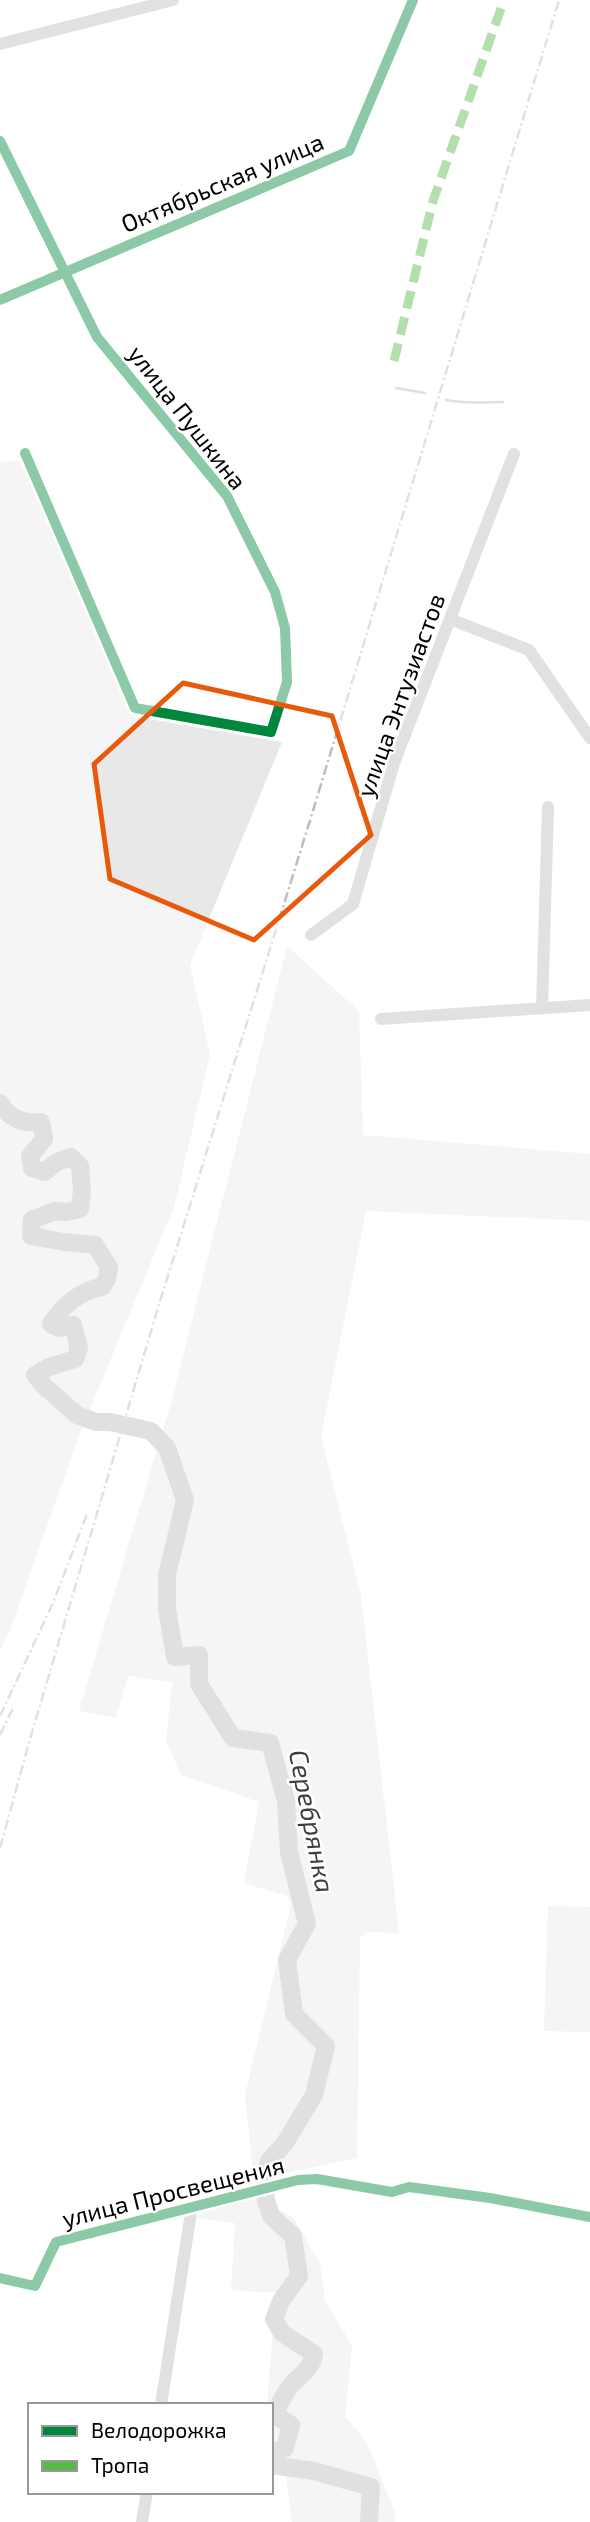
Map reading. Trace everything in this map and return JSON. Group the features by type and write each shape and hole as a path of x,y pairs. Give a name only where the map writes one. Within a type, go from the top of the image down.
{"street":[{"path":"0,44 173,0"},
{"name":"Октябрьская улица","path":"0,300 349,151 413,0"},
{"name":"улица Пушкина","path":"0,141 97,337 227,496 275,592 285,628 287,682 271,732 135,708 26,453"},
{"name":"улица Энтузиастов","path":"311,935 353,904 394,764 514,454"},
{"path":"450,619 529,650 590,738"},
{"path":"542,1009 548,807"},
{"path":"381,1019 590,1005"},
{"name":"улица Просвещения","path":"0,2278 35,2286 56,2242 257,2190 317,2179 392,2192 409,2187 490,2198 590,2217"},
{"path":"161,2403 192,2206"},
{"path":"142,2522 147,2494"}],"highlighted area":[{"path":"183,683 332,716 371,835 254,940 110,879 94,764"}],"shaded area":[{"path":"20,461 132,716 282,742 190,965 210,1055 174,1207 80,1433 10,1630 0,1651 0,462"},
{"path":"287,946 359,1011 363,1135 590,1154 590,1221 366,1211 321,1437 361,1595 399,1933 367,1932 360,1938 357,2158 254,2180 245,2095 291,1904 287,1896 244,1883 259,1802 181,1775 166,1741 172,1682 128,1676 116,1718 79,1711 173,1396"},
{"path":"548,1906 590,1907 590,2032 544,2031"},
{"path":"257,2199 293,2217 320,2264 325,2300 352,2346 345,2416 367,2443 396,2516 395,2522 292,2522 286,2475 273,2467 273,2403 267,2403 276,2293 231,2290 235,2223 194,2218 210,2208"}],"waterway":[{"path":"396,388 425,393"},
{"path":"446,400 503,402"},
{"name":"Серебрянка","path":"0,1103 8,1113 18,1119 41,1122 44,1139 30,1156 32,1168 44,1172 57,1162 71,1157 80,1166 80,1209 55,1211 32,1220 31,1236 95,1245 109,1267 102,1287 73,1300 51,1324 59,1328 73,1325 79,1348 75,1359 49,1367 35,1375 77,1415 96,1422 110,1422 151,1431 167,1448 185,1500 167,1575 167,1609 175,1657 199,1655 199,1684 233,1738 270,1743 286,1801 289,1852 307,1924 287,1960 294,2014 326,2046 314,2095 285,2143 269,2161 265,2181 266,2201 272,2217 293,2236 299,2276 281,2301 274,2319 282,2333 314,2354 308,2368 291,2385 278,2407 275,2415 291,2425 285,2448 273,2452"},
{"name":"Серебрянка","path":"273,2465 314,2471 371,2487 369,2522"}],"railway":[{"path":"0,1848 157,1311 312,814 559,0"},
{"path":"0,1716 53,1603 87,1514"},
{"path":"0,1735 13,1708"}],"marked path":[{"path":"394,361 433,201 504,0"}],"cycle path":[{"path":"0,300 349,151 413,0"},
{"path":"0,141 97,337 227,496 275,592 285,628 287,682 271,732 135,708 25,453"},
{"path":"0,2278 35,2286 56,2242 298,2180 317,2179 392,2192 409,2187 490,2198 590,2217"}]}
